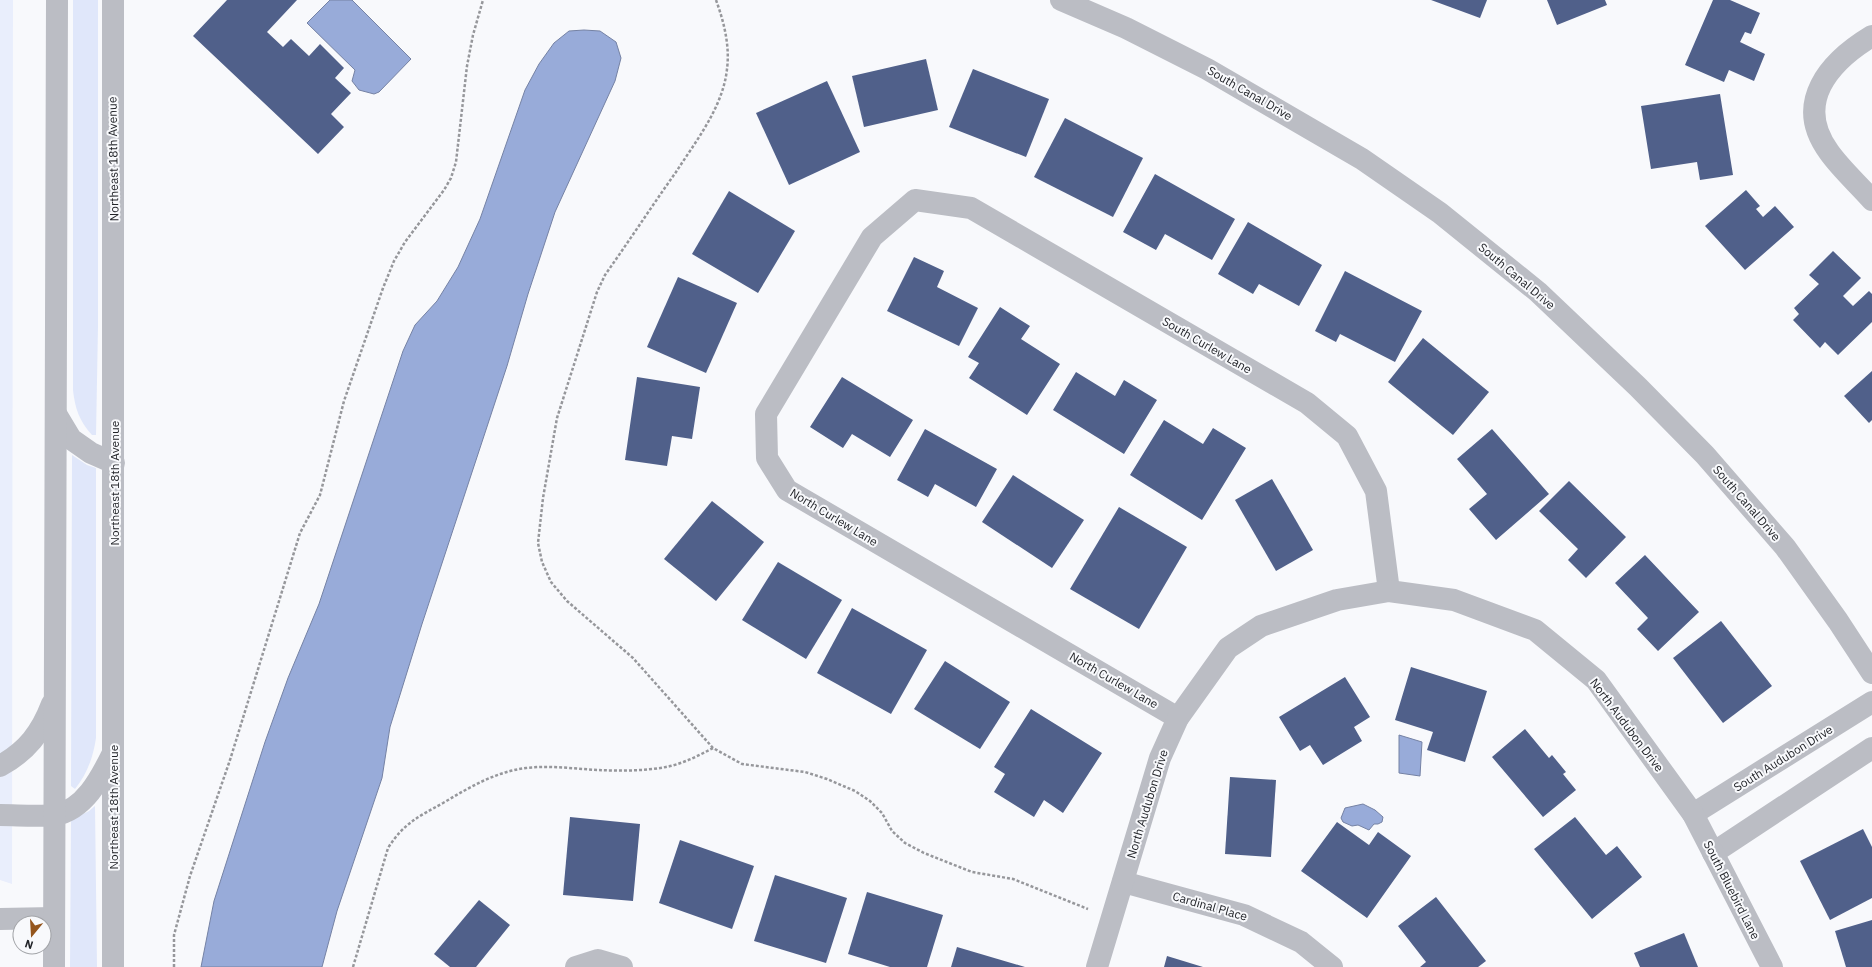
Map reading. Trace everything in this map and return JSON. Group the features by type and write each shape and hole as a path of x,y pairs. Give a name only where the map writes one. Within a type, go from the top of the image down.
{"street":[{"path":"54,967 57,0"},
{"name":"Northeast 18th Avenue","path":"113,0 113,967"},
{"name":"South Canal Drive","path":"1061,0 1126,28 1208,69 1362,158 1440,213 1538,292 1638,387 1705,455 1785,547 1838,621 1872,673"},
{"path":"1872,36 1842,59 1823,79 1813,104 1816,130 1829,152 1872,200"},
{"name":"South Curlew Lane","path":"915,200 971,208 1307,402 1347,436 1376,491 1389,591"},
{"name":"North Curlew Lane","path":"915,200 872,236 766,414 767,458 787,490 1178,718"},
{"path":"56,414 71,439 91,453 114,463"},
{"name":"North Audubon Drive","path":"1097,967 1160,758 1178,718 1228,648 1261,626 1337,600 1389,591 1454,600 1535,630 1596,680 1693,814"},
{"path":"0,766 16,757 31,742 44,724 55,697"},
{"name":"South Audubon Drive","path":"1693,814 1872,702"},
{"path":"1713,853 1872,748"},
{"path":"0,815 55,815 72,809 88,795 101,777 114,752"},
{"name":"South Bluebird Lane","path":"1693,814 1772,967"},
{"name":"Cardinal Place","path":"1123,882 1244,915 1300,942 1332,967"},
{"path":"0,919 54,918"},
{"path":"576,967 598,960 622,967"}],"path":[{"path":"174,967 174,934 190,876 230,760 300,533 320,495 344,401 383,288 401,248 444,190 451,178 456,162 467,66 473,35 483,0"},
{"path":"716,0 726,36 728,54 724,84 718,102 697,140 605,275 597,292 557,418 543,498 538,543 542,562 552,582 567,601 633,658 713,748 742,764 805,772 855,791 870,801 882,813 892,831 905,843 924,853 972,872 1013,879 1093,910"},
{"path":"353,967 388,848 407,824 471,786 500,774 527,768 561,766 599,770 666,767 693,758 713,748"}],"shaded area":[{"path":"0,0 13,0 12,884 0,880"},
{"path":"73,0 98,0 98,326 96,435 92,435 81,419 76,408 73,390"},
{"path":"72,455 87,465 96,468 96,738 89,765 83,778 75,789 71,786"},
{"path":"95,806 97,967 70,967 71,820 89,811"}],"water":[{"path":"330,0 352,0 411,59 379,92 374,94 359,90 352,81 355,70 307,23"},
{"path":"569,31 600,31 616,42 621,58 615,81 555,212 528,294 507,366 422,624 390,727 382,778 337,911 322,967 201,967 214,901 265,742 288,678 319,604 403,351 415,325 437,301 458,267 480,219 525,90 539,64 554,43"},
{"path":"1399,735 1422,742 1420,776 1399,773"},
{"path":"1363,804 1375,810 1383,817 1382,822 1374,824 1369,830 1358,825 1352,826 1343,822 1341,818 1345,808"}],"building":[{"path":"227,0 297,0 267,32 283,47 291,39 309,56 320,44 344,68 335,78 351,93 331,114 344,127 318,154 193,36"},
{"path":"1431,0 1487,0 1480,18"},
{"path":"1547,0 1605,0 1607,5 1557,25"},
{"path":"1713,0 1730,0 1760,13 1751,34 1745,32 1740,42 1765,54 1754,81 1729,70 1724,82 1685,65"},
{"path":"926,59 938,110 864,127 852,76"},
{"path":"973,69 1049,99 1026,157 949,127"},
{"path":"827,81 860,152 789,185 756,113"},
{"path":"1720,94 1733,175 1700,180 1697,162 1651,169 1641,106"},
{"path":"1065,118 1143,158 1113,217 1034,177"},
{"path":"1155,174 1235,219 1212,260 1165,234 1156,250 1123,232"},
{"path":"1746,190 1760,206 1756,209 1763,217 1775,206 1794,227 1745,270 1705,226"},
{"path":"729,191 795,231 758,293 692,254"},
{"path":"1248,222 1322,265 1299,306 1259,284 1253,294 1218,274"},
{"path":"1833,251 1861,278 1843,296 1853,306 1869,291 1872,294 1872,322 1838,355 1825,342 1820,348 1793,320 1799,314 1794,308 1819,284 1809,275"},
{"path":"914,257 944,271 937,287 978,308 959,346 887,311"},
{"path":"1345,271 1422,311 1395,362 1340,334 1336,342 1315,331"},
{"path":"678,277 737,303 706,373 647,347"},
{"path":"1000,307 1030,326 1021,339 1060,364 1027,415 969,378 979,363 968,357"},
{"path":"1423,338 1489,392 1453,435 1388,382"},
{"path":"1872,371 1872,420 1869,423 1844,396"},
{"path":"1076,372 1115,396 1124,380 1157,400 1124,454 1053,410"},
{"path":"637,377 700,387 692,439 672,436 667,466 625,460"},
{"path":"842,377 913,420 890,457 852,434 843,448 810,427"},
{"path":"1164,420 1203,444 1213,428 1246,448 1202,520 1130,475"},
{"path":"925,429 997,469 976,507 935,484 928,497 897,480"},
{"path":"1492,429 1549,494 1496,540 1469,509 1487,494 1457,459"},
{"path":"1013,475 1084,520 1052,568 982,522"},
{"path":"1272,479 1313,550 1276,571 1235,500"},
{"path":"1569,481 1626,537 1586,578 1568,560 1578,549 1539,511"},
{"path":"712,501 764,542 716,601 664,559"},
{"path":"1119,507 1187,547 1139,629 1070,589"},
{"path":"1645,555 1699,612 1658,651 1637,629 1648,618 1615,583"},
{"path":"778,562 842,600 806,659 742,620"},
{"path":"852,608 927,650 891,714 817,673"},
{"path":"1721,621 1772,686 1723,723 1673,658"},
{"path":"945,661 1010,702 980,749 914,709"},
{"path":"1411,667 1487,691 1465,762 1427,750 1433,732 1395,720"},
{"path":"1345,677 1370,717 1354,727 1362,741 1323,765 1310,745 1300,751 1279,717"},
{"path":"1031,709 1102,753 1063,813 1044,800 1034,817 994,792 1005,774 994,767"},
{"path":"1525,729 1549,758 1552,755 1566,772 1563,774 1576,790 1543,817 1492,757"},
{"path":"1230,777 1276,780 1271,857 1225,854"},
{"path":"570,817 640,824 633,901 563,895"},
{"path":"1575,817 1606,855 1617,846 1642,877 1592,919 1534,849"},
{"path":"1337,822 1369,845 1378,832 1411,856 1367,918 1301,871"},
{"path":"1863,829 1872,847 1872,898 1830,920 1800,861"},
{"path":"680,840 754,866 732,929 659,903"},
{"path":"775,875 847,898 826,963 754,941"},
{"path":"867,892 943,915 927,967 890,967 848,954"},
{"path":"1436,897 1486,961 1478,967 1420,967 1426,962 1398,926"},
{"path":"479,900 510,925 476,967 450,967 434,954"},
{"path":"1872,920 1872,967 1846,967 1835,931"},
{"path":"1684,933 1698,967 1640,967 1634,953"},
{"path":"957,947 1025,967 951,967"},
{"path":"1167,956 1203,967 1164,967"}]}
